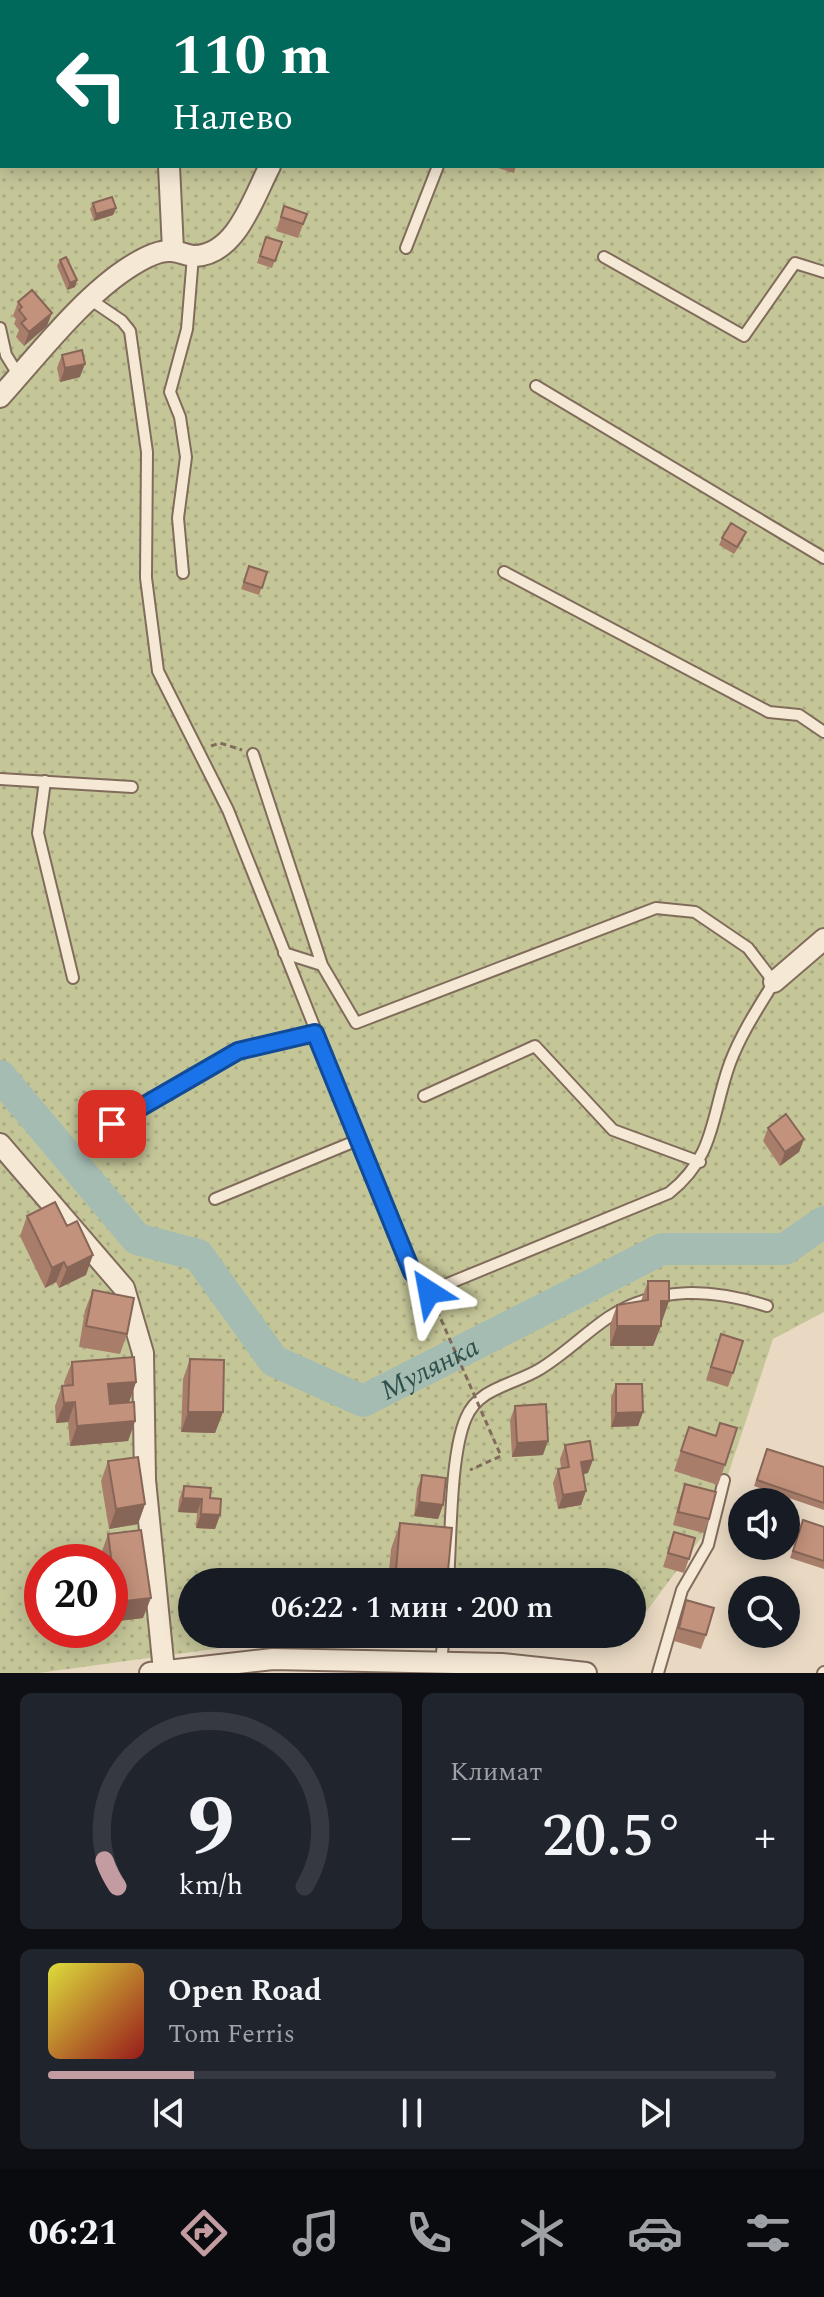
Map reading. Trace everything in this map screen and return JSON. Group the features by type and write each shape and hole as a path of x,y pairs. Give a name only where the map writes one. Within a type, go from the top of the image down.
{"street":[{"path":"169,168 173,250"},
{"path":"0,397 91,300 131,266 157,253 173,250 193,256 220,249 234,233 269,168"},
{"path":"774,982 824,939"},
{"path":"0,1144 124,1288 143,1353 145,1480 157,1672 273,1659 348,1666 441,1662 586,1673"}],"lane":[{"path":"406,248 437,168"},
{"path":"183,573 178,518 186,457 180,417 170,392 187,329 193,256"},
{"path":"604,257 744,336 795,263 824,272"},
{"path":"91,300 122,321 130,331 147,452 146,578 158,671 171,703 199,750 412,1272 429,1292"},
{"path":"0,328 6,355 19,376"},
{"path":"536,386 824,558"},
{"path":"504,572 769,712 799,715 824,732"},
{"path":"253,754 322,965 356,1023 656,908 695,912 748,948 774,982 731,1061 710,1139 700,1162 687,1179 669,1193 445,1285"},
{"path":"0,779 132,787"},
{"path":"45,781 38,833 73,978"},
{"path":"284,953 322,965"},
{"path":"112,1124 238,1051 315,1033"},
{"path":"424,1096 535,1046 613,1130 700,1162"},
{"path":"215,1199 358,1140"},
{"path":"449,1568 459,1440 466,1416 482,1395 538,1371 609,1318 638,1302 663,1294 732,1295 767,1306"},
{"path":"658,1673 682,1590 708,1545 724,1480"},
{"path":"441,1662 442,1648"}],"path":[{"path":"199,750 220,743 253,754"},
{"path":"429,1292 501,1456 470,1470"}],"green space":[{"path":"0,168 824,168 824,1312 773,1339 712,1523 646,1612 646,1568 178,1568 178,1648 221,1648 39,1673 0,1673"}],"building":[{"path":"112,197 116,208 96,214 93,203"},
{"path":"284,206 307,214 303,224 281,217"},
{"path":"266,237 282,242 275,261 260,256"},
{"path":"66,257 77,280 70,283 60,260"},
{"path":"32,290 52,313 29,332 21,323 26,319 19,310 22,307 18,302"},
{"path":"82,350 85,364 65,368 62,355"},
{"path":"731,523 746,532 737,547 722,538"},
{"path":"249,566 267,572 262,588 244,582"},
{"path":"786,1114 804,1139 785,1152 768,1128"},
{"path":"55,1202 67,1226 77,1221 93,1255 67,1268 64,1262 52,1268 27,1216"},
{"path":"648,1281 669,1281 669,1301 661,1301 661,1326 617,1326 617,1305 648,1300"},
{"path":"93,1290 134,1298 127,1334 86,1326"},
{"path":"721,1334 743,1341 733,1373 711,1367"},
{"path":"134,1357 136,1382 108,1384 110,1404 134,1402 135,1421 77,1426 75,1402 64,1403 62,1386 73,1385 72,1362"},
{"path":"190,1359 224,1360 223,1412 188,1412"},
{"path":"616,1384 642,1384 643,1412 616,1413"},
{"path":"546,1404 548,1441 517,1443 515,1406"},
{"path":"720,1423 737,1428 725,1465 681,1451 689,1427 716,1436"},
{"path":"590,1441 593,1460 581,1462 586,1491 563,1495 558,1469 569,1467 565,1445"},
{"path":"767,1449 824,1467 824,1503 800,1495 800,1488 780,1488 757,1480"},
{"path":"138,1457 145,1504 116,1509 108,1461"},
{"path":"422,1475 446,1478 443,1505 419,1502"},
{"path":"685,1484 716,1492 709,1519 678,1512"},
{"path":"184,1486 211,1488 210,1498 221,1499 220,1515 201,1514 202,1499 183,1498"},
{"path":"803,1520 824,1527 824,1561 800,1553"},
{"path":"400,1523 452,1528 448,1568 396,1568"},
{"path":"141,1530 151,1598 128,1601 128,1544 109,1544 108,1534"},
{"path":"674,1532 695,1538 689,1559 668,1553"},
{"path":"686,1600 714,1608 706,1635 679,1628"}],"waterway":[{"name":"Мулянка","path":"0,1076 137,1239 198,1255 274,1361 363,1401 662,1249 785,1249 824,1222"}],"route":[{"path":"112,1124 238,1051 315,1033 412,1272 429,1292"}]}
